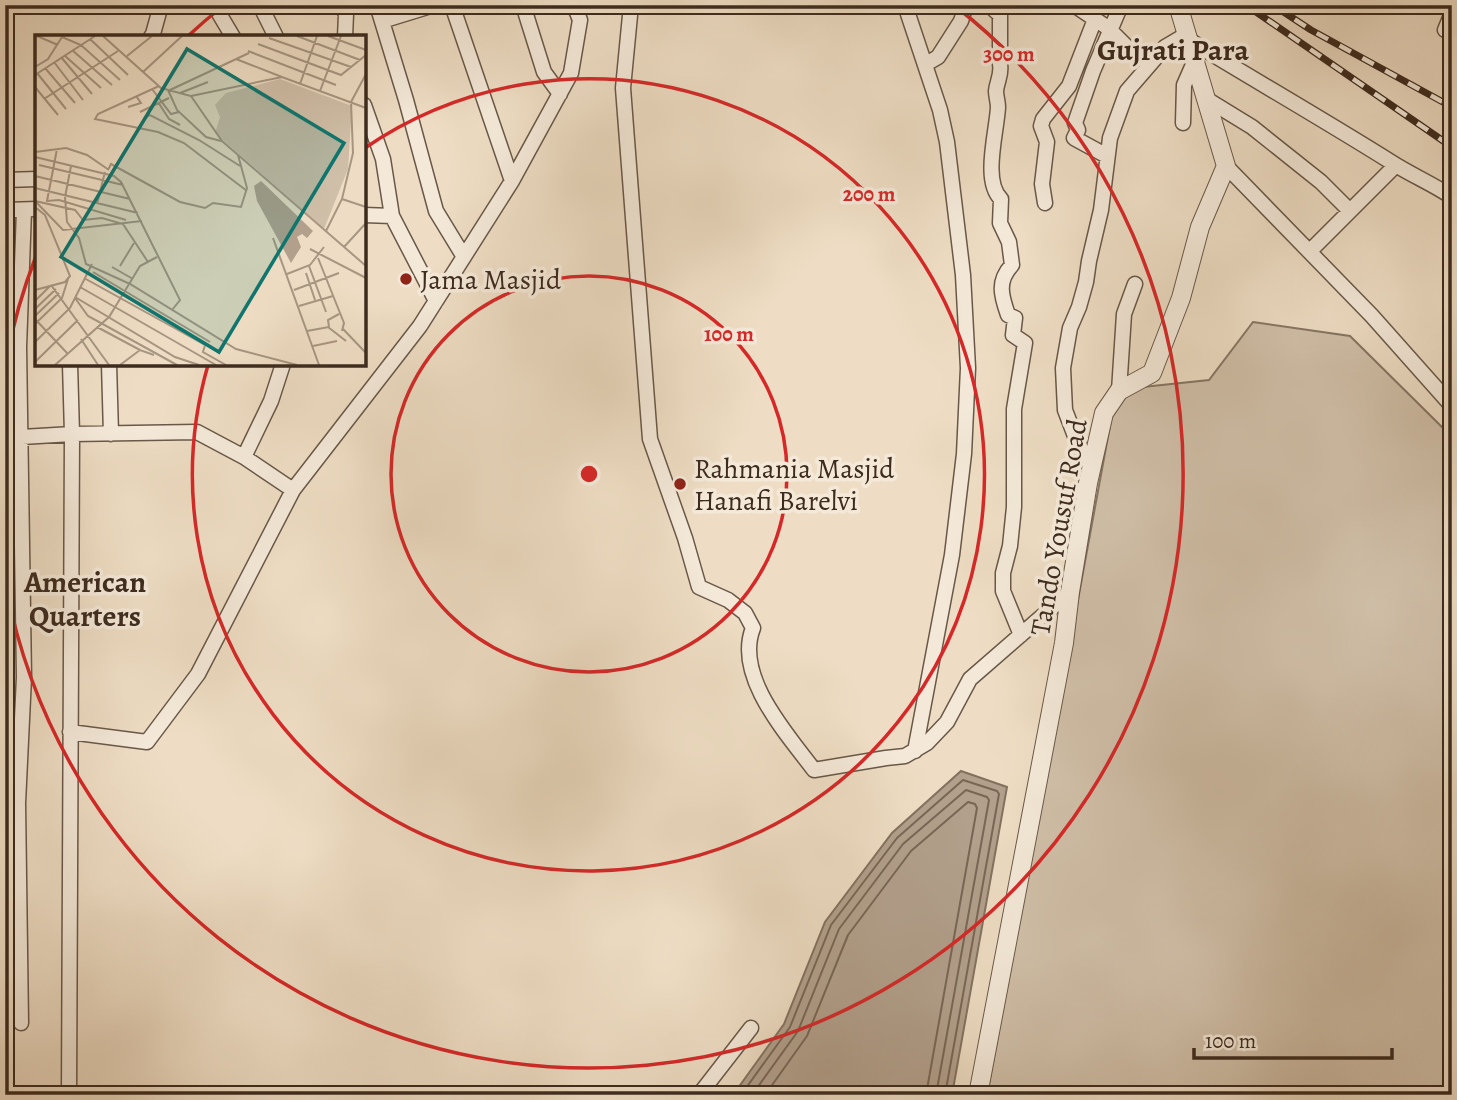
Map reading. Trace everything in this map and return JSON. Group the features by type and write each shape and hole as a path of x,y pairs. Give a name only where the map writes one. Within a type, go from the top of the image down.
{"street":[{"path":"5,10 9,5"},
{"path":"152,35 160,5"},
{"path":"214,5 232,35"},
{"path":"260,5 275,35"},
{"path":"341,5 346,14 345,35"},
{"path":"377,5 436,211 464,257"},
{"path":"382,21 434,5"},
{"path":"452,5 512,181"},
{"path":"523,5 544,72 560,93"},
{"path":"574,5 580,20"},
{"path":"71,732 147,742 198,674 293,489 420,326 512,181 571,73 584,5"},
{"path":"631,5 622,88 650,439 685,538 699,587 728,600 745,613 753,628 749,639 749,655 757,685 776,720 814,769 905,756 927,743 947,722 970,679 1070,592"},
{"path":"905,5 926,64 947,142 964,275 968,368 964,454 952,555 915,751"},
{"path":"926,64 938,57 961,21 966,5"},
{"path":"989,5 1000,15 1002,72 996,93 999,104 991,165 995,194 1000,199 1000,223 1009,242 1012,265 1004,273 1002,296 1008,315 1015,318 1013,335 1025,343 1014,410 1014,507 1010,546 1003,573 1003,592 1021,635"},
{"path":"1074,5 1111,31 1150,65"},
{"path":"1107,156 1074,138 1077,130 1075,123 1093,71 1121,5"},
{"path":"1178,5 1226,166 1372,316 1452,406"},
{"path":"1445,30 1452,13"},
{"path":"1045,203 1042,184 1047,142 1041,126 1043,119 1069,86 1095,19"},
{"path":"1091,465 1078,444 1065,410 1063,368 1070,328 1086,282 1101,210 1110,138 1127,90 1165,47 1188,37"},
{"path":"1188,37 1452,197"},
{"path":"1183,123 1184,85 1195,60"},
{"path":"1208,100 1252,127 1321,182 1350,211"},
{"path":"366,111 383,159 392,216 436,301"},
{"path":"1310,251 1396,165"},
{"name":"Tando Yousuf Road","path":"978,1095 1064,643 1091,465 1104,413 1119,391 1152,373 1181,298 1200,227 1226,166"},
{"path":"5,180 35,179"},
{"path":"5,210 30,209 19,348 24,677 18,803 21,1023"},
{"path":"366,215 392,216"},
{"path":"1119,391 1124,314 1135,284"},
{"path":"69,1095 70,366"},
{"path":"109,366 111,434"},
{"path":"244,457 271,401 282,366"},
{"path":"5,438 197,432 244,457 293,489"},
{"path":"699,1095 751,1028"}],"shaded area":[{"path":"1253,322 1350,336 1452,437 1452,1095 987,1095 1114,404 1143,387 1209,380"}],"water":[{"path":"961,771 1007,787 952,1095 733,1095 784,1024 825,922 892,833"}],"railway":[{"path":"1246,5 1452,147"},
{"path":"1273,5 1311,30 1452,107"}],"place":[{"name":"Jama Masjid","path":"406,279"},
{"name":"Rahmania Masjid Hanafi Barelvi","path":"680,484"}],"district":[{"name":"Gujrati Para","path":"1173,50"},
{"name":"American Quarters","path":"85,599"}]}
